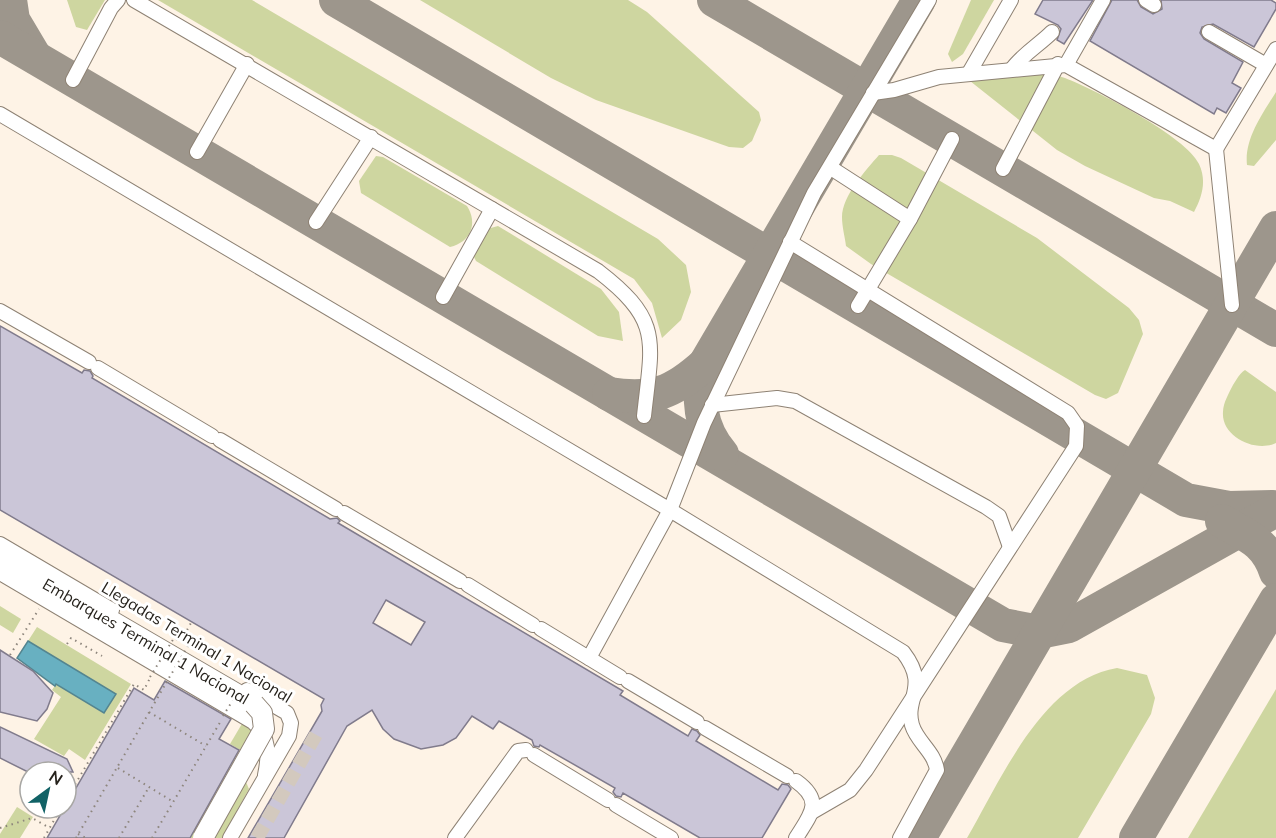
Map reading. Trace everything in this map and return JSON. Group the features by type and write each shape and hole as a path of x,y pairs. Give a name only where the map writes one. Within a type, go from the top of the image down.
{"highway":[{"name":"Embarques Terminal 1 Nacional","path":"0,556 176,651 259,708 264,721 258,742 203,838"}],"lane":[{"path":"73,80 111,8 118,0"},
{"path":"134,0 598,271 620,287 642,313 652,346 644,416"},
{"path":"589,658 670,510 712,405 814,193 831,168 929,0"},
{"path":"969,73 1011,0"},
{"path":"1003,169 1062,64 1103,0"},
{"path":"1012,69 1019,59 1037,48 1052,32"},
{"path":"1209,33 1266,65"},
{"path":"1232,305 1216,148 1276,49"},
{"path":"197,152 247,64"},
{"path":"873,93 894,90 939,77 1062,64 1216,148"},
{"path":"0,114 670,510 903,652 915,672 916,691 912,726 934,758 937,770 900,838"},
{"path":"316,222 371,137"},
{"path":"858,306 910,219 952,139"},
{"path":"831,168 910,219"},
{"path":"443,297 492,209"},
{"path":"790,243 1068,413 1077,426 1076,446 866,770 850,790 812,812 796,838"},
{"path":"0,311 792,778 811,795 812,812"},
{"path":"712,405 777,398 795,401 987,507 999,516 1010,547"},
{"name":"Llegadas Terminal 1 Nacional","path":"0,544 287,713 291,723 289,736 230,838"},
{"path":"0,573 253,722 264,734 267,750 263,783"},
{"path":"455,838 518,751 530,753 671,838"}],"path":[{"path":"76,838 166,683 176,651 192,621"},
{"path":"10,655 30,622"},
{"path":"67,644 70,638 102,656"},
{"path":"78,780 134,684 144,690 150,677 176,651"},
{"path":"152,838 233,700"},
{"path":"149,712 206,746"},
{"path":"118,768 173,801"},
{"path":"119,838 150,787"},
{"path":"0,828 6,824 32,818 50,828"},
{"path":"44,838 54,820"},
{"path":"78,834 86,838"}],"green space":[{"path":"67,0 105,0 87,30 76,27"},
{"path":"158,0 252,0 658,239 686,265 691,292 681,320 662,338 652,303 634,279"},
{"path":"420,0 628,0 647,12 759,112 761,120 752,141 743,148 729,147 596,100 551,78"},
{"path":"971,0 994,0 963,54 952,62 948,54"},
{"path":"1033,73 1065,78 1117,103 1159,128 1191,153 1199,164 1203,177 1199,201 1194,212 1170,201 1154,198 1085,166 1057,150 970,81"},
{"path":"1276,92 1276,140 1254,166 1247,165 1251,136"},
{"path":"879,155 901,158 1037,238 1129,308 1139,320 1143,334 1118,393 1106,399 1095,395 871,264 846,246 842,224 843,209 850,192"},
{"path":"376,156 383,157 467,206 472,219 468,236 450,247 361,193 359,181"},
{"path":"498,226 601,289 619,312 623,341 598,336 476,261 473,255 487,229"},
{"path":"1245,370 1276,392 1276,443 1268,446 1241,441 1228,429 1224,421 1223,409 1226,398"},
{"path":"0,606 21,619 13,633 0,625"},
{"path":"37,627 131,684 85,760 69,749 64,756 34,739 61,697 52,690 56,684 103,712 28,641"},
{"path":"1117,668 1147,675 1155,698 1151,714 1078,838 967,838 1010,761 1046,712 1067,692 1090,677"},
{"path":"1276,689 1276,838 1188,838"},
{"path":"243,722 258,731 260,762 230,744"},
{"path":"229,772 246,782 249,789 222,838 190,838"},
{"path":"17,807 18,820 31,820 20,838 0,838 0,834"}],"water":[{"path":"28,641 116,694 104,713 56,684 55,686 17,658"}],"building":[{"path":"1043,0 1093,0 1064,44 1057,40 1061,29 1058,25 1035,14"},
{"path":"1112,0 1137,0 1141,7 1153,14 1162,9 1161,0 1271,0 1276,3 1276,9 1254,47 1213,24 1202,27 1200,33 1204,39 1243,62 1232,83 1241,88 1226,113 1217,108 1214,114 1090,41"},
{"path":"0,326 82,373 84,370 90,371 92,378 330,519 337,518 340,521 338,523 623,691 620,695 688,736 692,729 697,731 700,735 696,741 778,790 782,784 788,785 791,789 762,838 700,838 623,793 621,797 616,796 613,792 615,788 540,745 539,747 534,746 532,740 499,721 493,729 472,716 456,738 443,745 421,749 394,739 383,729 372,710 347,726 284,838 248,838 322,711 321,705 324,699 0,510","holes":["386,600 425,622 411,645 373,623"]},
{"path":"0,650 33,671 53,693 47,709 37,721 0,712"},
{"path":"165,681 231,719 219,739 239,750 190,838 47,838 57,820 78,820 78,785 134,688 154,700"},
{"path":"0,727 67,760 18,760 18,767 0,758"}],"taxiway":[{"path":"10,0 13,20 35,57"},
{"path":"336,0 1186,500 1229,508 1273,507"},
{"path":"714,0 1276,330"},
{"path":"609,394 638,396 661,392 683,382 705,364 919,0"},
{"path":"0,37 1003,625 1039,632 1069,626 1276,510"},
{"path":"919,838 1276,228"},
{"path":"705,364 701,389 704,423 714,444 722,454"},
{"path":"1222,521 1255,541 1267,553 1276,572"},
{"path":"1136,838 1276,600"}],"tunnel":[{"path":"257,838 318,731"}]}
